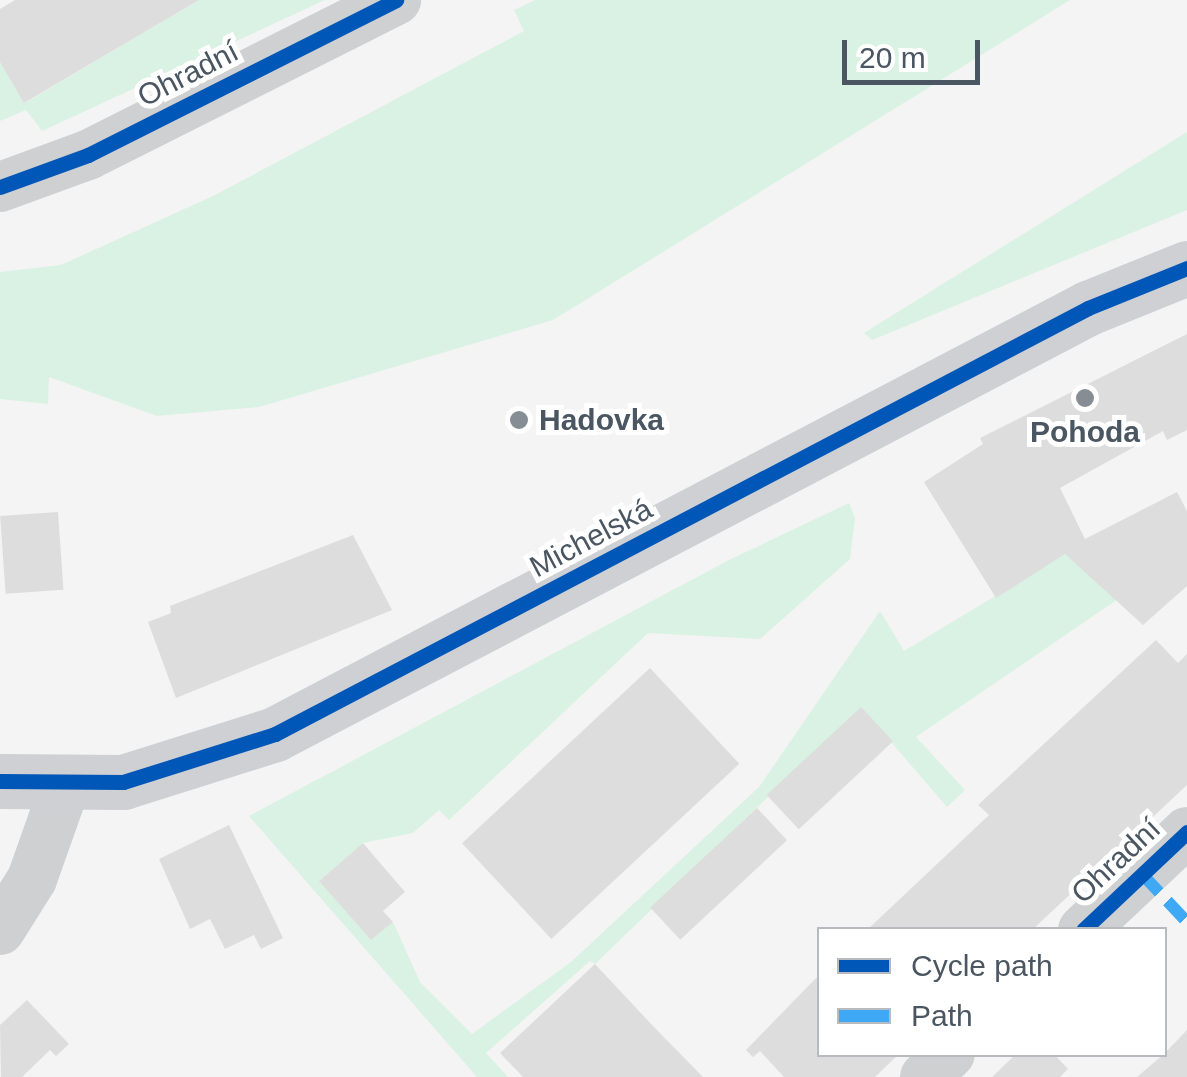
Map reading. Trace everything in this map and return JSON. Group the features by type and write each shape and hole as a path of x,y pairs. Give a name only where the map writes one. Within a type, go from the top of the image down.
{"street":[{"name":"Ohradní","path":"0,187 88,155 396,0"},
{"name":"Michelská","path":"0,780 65,786 174,771 275,734 1088,308 1187,268"},
{"path":"0,930 32,879 65,786"},
{"name":"Ohradní","path":"1086,927 1187,832"},
{"path":"926,1077 947,1057"}],"green space":[{"path":"199,0 325,0 42,131 26,110 0,121 0,62 25,103"},
{"path":"535,0 1070,0 553,320 259,407 157,416 49,377 48,404 0,399 0,272 61,265 213,196 524,31 514,10"},
{"path":"1187,132 1187,210 872,340 864,333"},
{"path":"849,503 855,518 850,559 760,639 648,633 449,820 439,810 413,833 363,843 320,880 371,940 393,922 420,982 472,1034 571,962 759,787 880,611 904,651 1065,554 1118,599 916,737 965,790 947,807 861,707 595,964 590,961 486,1053 508,1077 477,1077 249,816 729,560"}],"building":[{"path":"15,0 199,0 24,103 0,62 0,9"},
{"path":"1187,334 1187,430 1167,440 1163,431 1060,488 1085,539 1177,492 1187,511 1187,586 1143,625 1065,554 996,598 924,482 983,444 980,438"},
{"path":"58,512 63,590 6,594 0,516"},
{"path":"353,535 392,610 176,698 148,622 171,613 170,606"},
{"path":"1156,640 1178,663 1187,654 1187,785 1035,927 870,927 989,815 978,805"},
{"path":"650,668 739,764 551,939 462,843"},
{"path":"861,707 893,741 799,829 767,795"},
{"path":"757,808 787,840 680,940 650,908"},
{"path":"229,825 283,938 261,949 254,935 225,949 210,919 190,929 159,859"},
{"path":"363,843 405,892 383,911 393,922 371,940 319,881"},
{"path":"595,964 703,1077 523,1077 500,1053"},
{"path":"817,977 817,1057 896,1057 875,1077 784,1077 760,1051 753,1057 746,1050"},
{"path":"27,1000 69,1044 56,1056 50,1050 22,1077 1,1077 0,1025"},
{"path":"1187,1030 1187,1077 1137,1077 1160,1057 1167,1057 1167,1051"},
{"path":"1013,1057 1057,1057 1068,1069 1060,1077 992,1077"}],"marked path":[{"path":"1142,874 1187,922"}],"cycle path":[{"path":"0,187 88,155 396,0"},
{"path":"0,781 123,782 275,734 1088,308 1187,268"},
{"path":"1086,927 1187,832"}],"place":[{"name":"Pohoda","path":"1085,398"},
{"name":"Hadovka","path":"519,420"}]}
